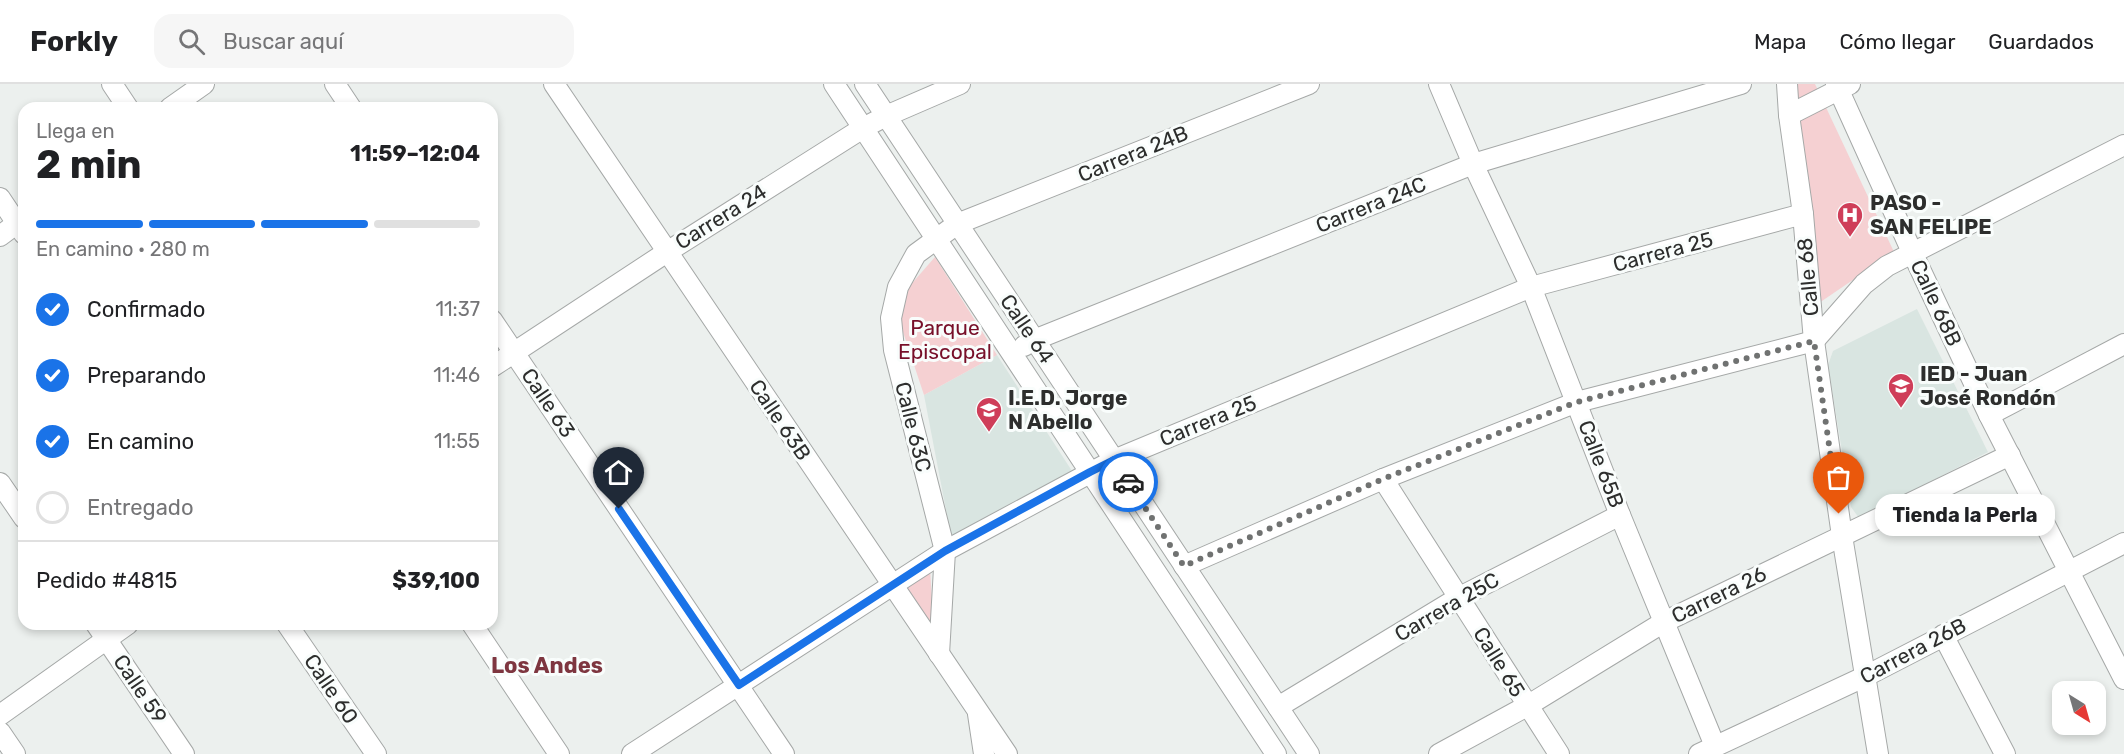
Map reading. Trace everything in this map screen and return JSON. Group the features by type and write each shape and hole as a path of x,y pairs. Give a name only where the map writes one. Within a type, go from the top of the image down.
{"street":[{"path":"112,84 124,102"},
{"path":"178,102 204,84"},
{"path":"335,84 347,102"},
{"name":"Calle 63B","path":"554,84 1007,754"},
{"name":"Calle 64","path":"834,84 1276,754"},
{"name":"Calle 64","path":"865,84 1309,754"},
{"name":"Carrera 24","path":"498,363 863,128 960,84"},
{"name":"Carrera 24B","path":"957,224 1309,84"},
{"name":"Calle 65B","path":"1439,84 1473,164 1531,288 1577,402 1664,622 1707,750"},
{"name":"Carrera 24C","path":"1012,353 1034,340 1473,164 1741,84"},
{"name":"Calle 68","path":"1786,84 1803,214 1814,341 1842,536 1878,754"},
{"path":"1789,115 1842,86"},
{"name":"Calle 68B","path":"1842,86 1912,252 1989,415 2124,679"},
{"path":"1184,566 1383,479 1577,402 1814,341 1864,284 1887,266 2124,145"},
{"path":"0,198 18,220"},
{"name":"Carrera 25","path":"632,754 945,551 1114,460 1531,288 1803,214"},
{"name":"Calle 63C","path":"939,654 945,551 894,350 891,318 898,287 916,254 957,224"},
{"path":"0,236 18,227"},
{"name":"Calle 63","path":"498,329 784,754"},
{"path":"1989,415 2124,344"},
{"name":"Carrera 26","path":"1439,754 1527,706 1664,622 2010,455"},
{"name":"Calle 65","path":"1383,479 1559,754"},
{"path":"0,483 18,509"},
{"name":"Carrera 25C","path":"1278,707 1458,598 1620,515"},
{"name":"Carrera 26B","path":"1707,750 1866,676 2124,543"},
{"path":"1184,616 1208,602"},
{"name":"Calle 60","path":"291,630 376,754"},
{"path":"476,630 558,754"},
{"path":"0,716 101,632"},
{"name":"Calle 59","path":"101,632 184,754"},
{"path":"1943,635 2005,754"},
{"path":"977,709 984,754"},
{"path":"0,732 15,754"}],"shaded area":[{"name":"IED - Juan José Rondón","path":"1917,309 1988,452 1859,518 1851,507 1828,365 1833,351"},
{"name":"I.E.D. Jorge N Abello","path":"997,355 1072,471 951,536 924,395"}],"green space":[{"path":"1796,84 1815,84 1894,252 1819,303 1800,141"},
{"name":"Parque Episcopal","path":"935,257 997,355 924,395 899,320 907,289"},
{"path":"930,569 934,632 899,586"}],"way so far":[{"path":"1128,482 1184,566 1383,479 1577,402 1814,341 1839,514"}],"place":[{"name":"PASO - SAN FELIPE","path":"1850,238"},
{"name":"IED - Juan José Rondón","path":"1901,409"},
{"name":"I.E.D. Jorge N Abello","path":"989,433"},
{"name":"Tienda la Perla","path":"1839,514"}],"district":[{"name":"Los Andes","path":"547,665"}],"route":[{"path":"619,509 739,685 945,551 1090,472 1114,460 1128,482"}]}
